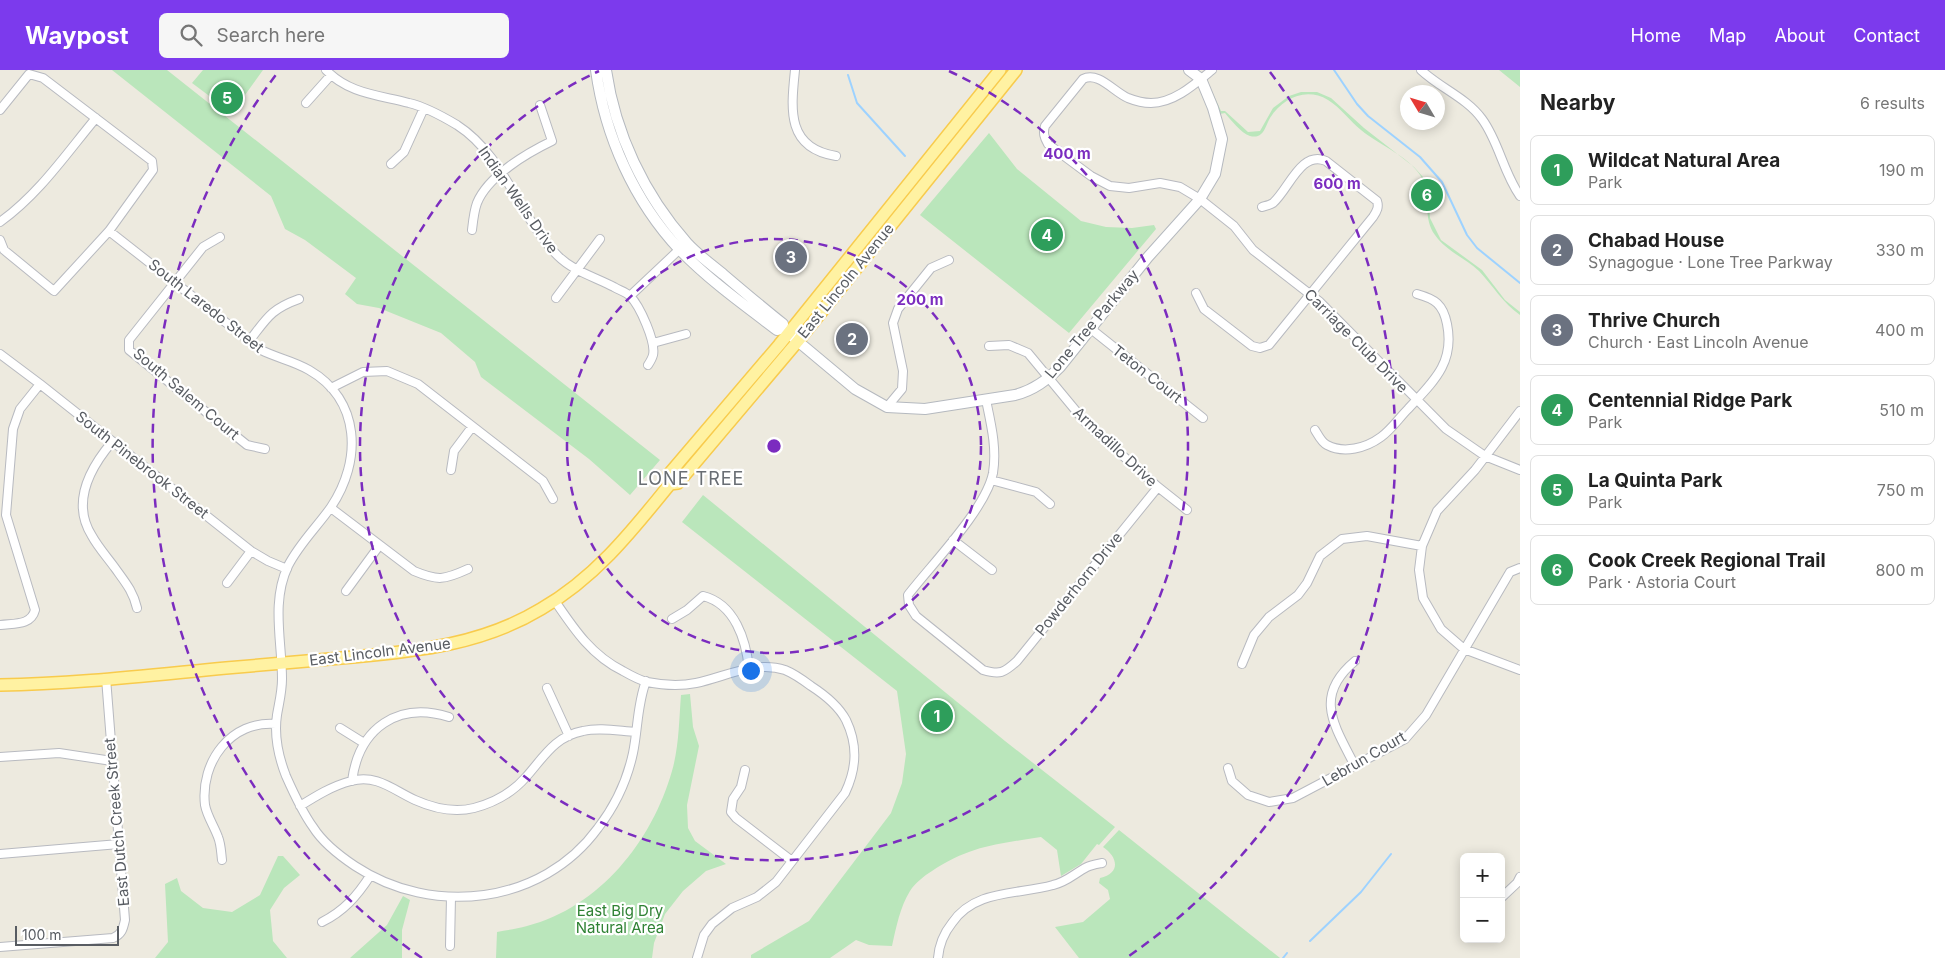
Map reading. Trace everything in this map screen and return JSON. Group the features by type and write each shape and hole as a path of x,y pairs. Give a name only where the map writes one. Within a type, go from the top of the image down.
{"main road":[{"name":"East Lincoln Avenue","path":"789,334 1000,70"},
{"name":"East Lincoln Avenue","path":"0,685 106,678 395,653 464,642 509,626 555,601 585,578 610,555 670,484 669,474 1016,70"},
{"name":"East Lincoln Avenue","path":"0,690 31,684"}],"street":[{"name":"Lone Tree Parkway","path":"596,70 604,111 620,156 634,186 650,212 683,246 783,324 789,334 855,389 887,407 915,410 986,400 1025,392 1048,379 1060,367 1148,257 1200,199 1215,174 1222,139 1213,108 1201,79"},
{"name":"Lone Tree Parkway","path":"606,70 619,126 643,181 683,246"},
{"path":"795,70 792,108 799,136 804,143 825,155 836,156"},
{"path":"1189,70 1201,79 1212,70"},
{"path":"1421,70 1434,82 1469,106 1481,118 1490,132 1512,184 1520,196"},
{"path":"306,103 328,72"},
{"name":"Indian Wells Drive","path":"328,72 347,86 363,94 409,103 424,108 458,126 475,139 502,173 547,244 560,257 577,270 630,296"},
{"path":"0,110 29,74 43,78 152,161 153,170 109,231 54,291 4,250 0,240"},
{"name":"Carriage Club Drive","path":"1201,79 1174,98 1151,103 1128,98 1096,78 1087,77 1083,79 1046,126 1044,135 1048,144 1091,176 1110,186 1129,188 1160,183 1180,187 1200,199 1234,226 1253,250 1310,292 1446,430 1485,456 1520,470"},
{"path":"472,230 477,203 490,185 502,173 533,150 552,141 540,105"},
{"path":"391,164 404,152 424,108"},
{"path":"0,222 17,210 39,187 96,118"},
{"path":"1196,293 1204,308 1252,346 1260,348 1269,345 1378,210 1377,200 1326,161 1318,158 1308,161 1303,166 1272,204 1262,207"},
{"name":"South Laredo Street","path":"109,231 261,350 310,370 331,388 342,404 348,420 352,448 351,464 346,479 330,508 296,553 287,569 278,606 282,694 276,724"},
{"name":"South Salem Court","path":"220,237 203,247 174,282 129,340 130,350 247,444 265,448"},
{"path":"556,298 600,239"},
{"path":"648,365 653,356 653,343 640,310 630,296 683,246"},
{"path":"887,407 902,389 903,371 893,323 898,309 932,268 948,260"},
{"path":"1315,430 1325,445 1343,450 1366,446 1382,437 1440,372 1448,356 1450,337 1445,314 1435,299 1417,294"},
{"path":"250,340 280,306 299,299"},
{"name":"Teton Court","path":"1090,329 1203,418"},
{"path":"653,343 686,334"},
{"name":"Armadillo Drive","path":"989,346 1009,345 1028,353 1086,423 1158,487 1187,510"},
{"name":"South Pinebrook Street","path":"0,354 250,551 287,569"},
{"path":"331,388 363,372 387,371 418,384 543,481 554,499"},
{"path":"0,625 26,622 34,616 36,610 6,515 13,429 20,409 40,384"},
{"path":"986,400 994,445 991,480 980,502 953,540 992,570"},
{"path":"1520,411 1476,470 1437,511 1422,546 1420,570 1423,598 1441,629 1464,649 1520,670"},
{"path":"451,470 454,451 472,427"},
{"path":"112,442 88,476 82,502 91,536 133,593 137,608"},
{"path":"991,480 1036,492 1050,504"},
{"name":"Powderhorn Drive","path":"953,540 908,595 908,604 916,616 975,664 983,670 996,674 1006,671 1017,662 1158,487"},
{"path":"330,508 414,571 428,577 447,579 468,569"},
{"path":"1242,664 1254,635 1269,617 1298,595 1307,583 1320,556 1342,539 1367,536 1422,546"},
{"path":"346,591 380,546"},
{"path":"227,583 250,551"},
{"name":"Lebrun Court","path":"1228,768 1232,781 1248,795 1269,802 1293,798 1405,739 1426,715 1510,572 1520,568"},
{"path":"672,619 687,610 703,596 710,597 728,611 741,630 747,651 749,669"},
{"path":"555,601 581,639 615,667 646,681 681,685 749,669 773,668 785,670 797,676 834,704 843,714 853,738 856,752 855,767 852,780 845,793 792,862 767,890 732,908 712,924 704,935 697,958"},
{"path":"1354,766 1334,724 1330,703 1335,682 1342,672 1355,661"},
{"name":"East Dutch Creek Street","path":"0,947 113,938 118,936 123,930 125,920 106,678"},
{"path":"222,860 219,840 205,805 205,786 208,768 219,750 233,736 258,724 276,724 282,762 300,806 314,829 345,860 370,876 410,892 451,898 499,893 521,886 550,871 581,848 597,830 620,793 633,753 639,705 646,681"},
{"path":"547,688 569,736"},
{"path":"352,781 355,761 364,743 381,725 403,714 426,711 449,717"},
{"path":"340,728 364,743"},
{"path":"300,806 330,788 366,779 391,786 413,799 436,807 449,810 474,808 500,798 513,789 557,741 582,731 593,729 636,732"},
{"path":"0,757 58,753 112,761"},
{"path":"745,770 741,787 733,799 731,812 792,862"},
{"path":"0,854 119,844"},
{"path":"938,958 942,939 948,928 955,918 974,902 987,897 1055,885 1067,880 1088,866 1102,864"},
{"path":"322,922 354,900 370,876"},
{"path":"1505,894 1520,877"},
{"path":"450,946 451,898"}],"green space":[{"path":"112,70 167,70 660,460 630,495 589,459 481,377 475,362 441,333 379,308 357,304 345,294 356,278 305,240 285,229 271,196"},
{"path":"203,70 263,70 232,113 192,83"},
{"path":"1196,70 1210,87 1221,111 1225,111 1248,132 1260,131 1273,108 1289,96 1301,92 1317,92 1331,98 1364,128 1397,154 1361,130 1333,103 1320,96 1303,95 1288,100 1275,111 1259,136 1250,136 1240,129 1225,113 1220,114"},
{"path":"1499,70 1520,70 1520,87"},
{"path":"989,133 1017,169 1081,221 1106,227 1132,228 1154,225 1156,229 1069,333 920,215"},
{"path":"1412,165 1423,177 1428,192 1430,218 1441,240 1482,270 1505,300 1520,312 1520,315 1503,300 1474,266 1439,241 1429,222 1423,180"},
{"path":"703,495 1005,741 1115,827 1099,845 1097,844 1081,864 1061,876 1057,850 1041,837 984,847 959,856 932,871 914,885 901,911 892,946 869,945 856,940 830,958 751,958 751,955 809,921 891,813 902,783 906,754 897,691 682,522"},
{"name":"East Big Dry Natural Area","path":"690,694 693,727 699,746 687,805 688,828 695,841 726,864 706,871 683,891 665,914 654,943 652,958 496,958 497,932 523,927 553,917 578,904 600,887 637,846 663,797 676,753 681,695"},
{"path":"1119,830 1280,958 1079,958 1055,927 1083,922 1110,899 1108,890 1099,883 1100,878 1107,876 1114,869 1115,864 1112,855 1103,847"},
{"path":"278,856 283,856 300,875 284,888 270,910 273,941 287,958 155,958 168,942 165,884 177,878 181,891 203,908 232,912 260,895"},
{"path":"403,896 410,900 402,930 402,958 350,958 387,925"}],"waterway":[{"path":"1334,70 1357,104 1368,116 1420,157 1442,182 1467,235 1477,248 1520,283"},
{"path":"848,75 857,103 905,156"},
{"path":"1310,941 1361,892 1391,854"},
{"path":"1283,958 1287,953"}],"place":[{"name":"La Quinta Park","path":"227,98"},
{"name":"Cook Creek Regional Trail","path":"1427,195"},
{"name":"Centennial Ridge Park","path":"1047,235"},
{"name":"Thrive Church","path":"791,257"},
{"name":"Chabad House","path":"852,339"},
{"name":"Wildcat Natural Area","path":"937,716"}],"district":[{"name":"LONE TREE","path":"691,479"}]}
